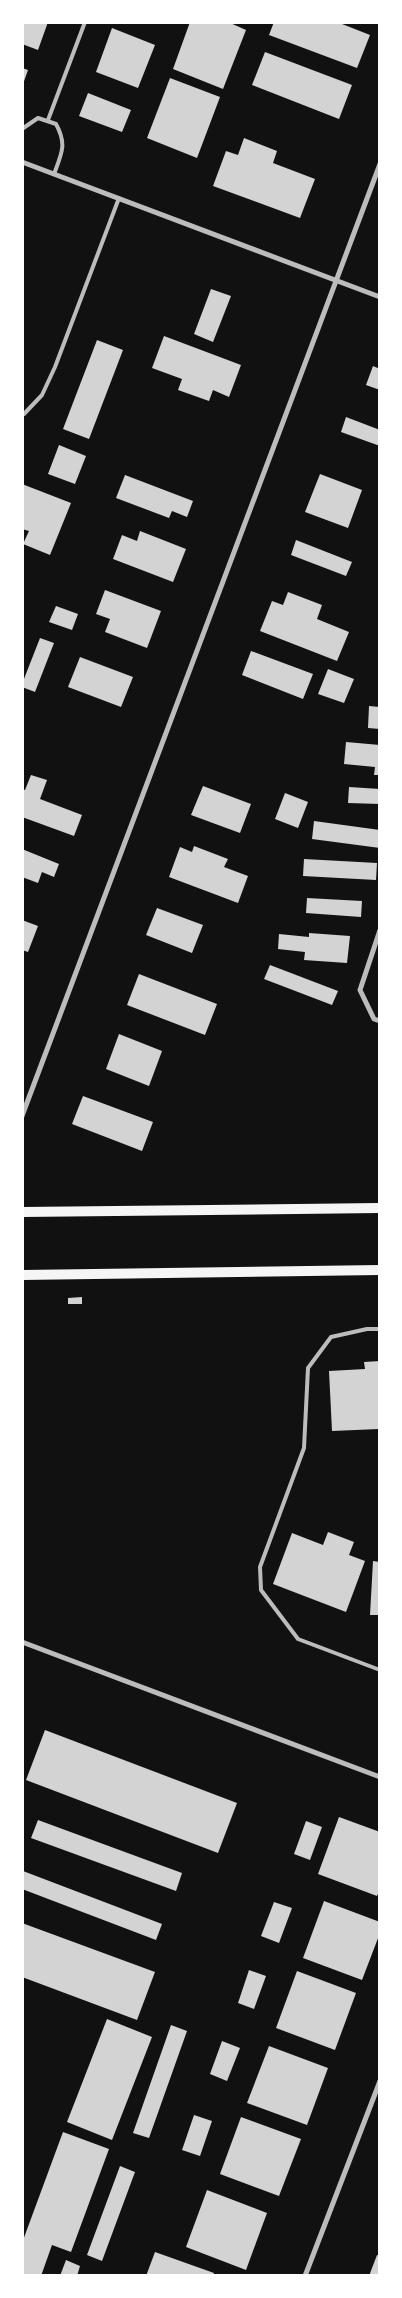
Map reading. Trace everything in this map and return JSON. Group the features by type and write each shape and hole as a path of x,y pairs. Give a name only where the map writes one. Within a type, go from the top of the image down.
{"main road":[{"path":"22,1212 380,1208"},
{"path":"22,1275 380,1270"}],"street":[{"path":"22,162 380,296"},
{"path":"22,1116 336,280 377,177 380,164"},
{"path":"380,930 360,990 374,1019 380,1021"},
{"path":"22,1642 380,1778"},
{"path":"305,2276 380,2081"}],"lane":[{"path":"48,120 85,22"},
{"path":"22,128 38,118 56,124 63,137 62,153 54,174"},
{"path":"24,414 42,395 49,381 118,198"},
{"path":"380,1329 368,1329 331,1337 308,1368 304,1448 260,1567 261,1590 298,1639 380,1670"}],"building":[{"path":"22,22 48,22 38,50 22,44"},
{"path":"190,22 228,22 246,30 223,89 173,69"},
{"path":"274,22 337,22 370,35 357,68 269,35"},
{"path":"112,28 155,45 138,88 96,72"},
{"path":"265,52 352,85 339,119 252,85"},
{"path":"22,68 28,70 23,84 22,84"},
{"path":"170,78 220,97 197,158 147,138"},
{"path":"88,93 131,110 122,132 79,116"},
{"path":"244,138 277,151 273,163 315,179 300,218 213,186 226,151 238,155"},
{"path":"211,289 231,296 213,342 194,334"},
{"path":"164,336 241,365 229,397 213,390 209,401 178,390 182,379 152,368"},
{"path":"97,340 123,350 89,439 63,429"},
{"path":"373,366 380,369 380,390 366,385"},
{"path":"346,417 380,430 380,446 341,432"},
{"path":"59,445 86,456 75,484 48,474"},
{"path":"320,474 362,490 348,528 305,512"},
{"path":"125,475 193,501 187,517 172,511 169,518 116,498"},
{"path":"22,484 71,503 50,555 23,544 29,531 22,529"},
{"path":"140,531 186,549 173,582 113,559 122,535 137,541"},
{"path":"296,540 352,562 346,576 291,555"},
{"path":"105,590 161,611 147,648 105,632 110,619 96,614"},
{"path":"288,592 322,605 317,619 349,632 337,661 260,631 272,601 283,605"},
{"path":"56,606 78,614 72,630 49,622"},
{"path":"40,638 54,643 35,692 22,687 22,684"},
{"path":"251,651 313,674 303,699 242,675"},
{"path":"80,657 133,677 121,707 68,687"},
{"path":"328,669 354,679 344,703 318,694"},
{"path":"369,706 380,707 380,729 368,728"},
{"path":"346,742 380,745 380,775 374,775 375,767 344,764"},
{"path":"31,775 47,780 40,799 82,815 74,836 22,817 22,789 25,790"},
{"path":"203,786 251,804 240,833 191,815"},
{"path":"349,787 380,789 380,804 348,803"},
{"path":"285,793 308,802 298,828 275,819"},
{"path":"314,821 380,830 380,848 312,839"},
{"path":"194,846 228,859 224,867 248,876 238,903 169,877 180,847 192,852"},
{"path":"22,849 59,864 54,877 42,872 38,883 22,877"},
{"path":"304,859 377,863 376,880 303,876"},
{"path":"307,898 362,901 361,917 306,913"},
{"path":"157,908 203,925 192,953 146,935"},
{"path":"22,920 38,926 28,952 22,950"},
{"path":"309,933 350,936 347,963 304,960 305,952 278,949 279,934 309,937"},
{"path":"270,965 338,991 332,1005 264,979"},
{"path":"139,974 217,1004 205,1035 127,1005"},
{"path":"119,1034 162,1051 149,1086 106,1069"},
{"path":"83,1096 153,1122 142,1151 72,1124"},
{"path":"82,1297 82,1304 68,1304 68,1298"},
{"path":"380,1361 379,1429 332,1431 329,1371 365,1369 364,1362"},
{"path":"328,1532 354,1542 349,1555 365,1561 346,1612 273,1584 292,1533 323,1545"},
{"path":"373,1561 380,1562 380,1615 370,1615"},
{"path":"45,1730 237,1803 218,1853 26,1780"},
{"path":"339,1817 380,1832 380,1889 377,1896 318,1874"},
{"path":"38,1820 182,1873 176,1891 31,1838"},
{"path":"306,1821 322,1827 310,1860 294,1854"},
{"path":"23,1871 162,1924 156,1940 22,1889"},
{"path":"324,1901 380,1922 380,1933 362,1980 303,1958"},
{"path":"274,1902 292,1908 279,1943 261,1936"},
{"path":"22,1923 155,1972 137,2020 22,1977"},
{"path":"249,1970 266,1976 254,2009 238,2003"},
{"path":"297,1971 356,1993 335,2050 276,2028"},
{"path":"107,2019 152,2037 112,2140 67,2122"},
{"path":"171,2025 187,2031 149,2138 133,2133"},
{"path":"222,2041 240,2048 227,2081 210,2074"},
{"path":"269,2046 328,2068 307,2125 247,2103"},
{"path":"194,2115 212,2121 200,2156 182,2150"},
{"path":"241,2117 301,2139 279,2196 220,2174"},
{"path":"63,2132 109,2149 71,2252 52,2245 41,2276 22,2276 22,2243"},
{"path":"120,2166 135,2172 102,2261 87,2255"},
{"path":"207,2190 267,2213 246,2270 186,2247"},
{"path":"155,2252 214,2273 213,2276 146,2276"},
{"path":"377,2255 380,2256 380,2276 369,2276"},
{"path":"66,2260 80,2266 77,2276 60,2276"}]}
